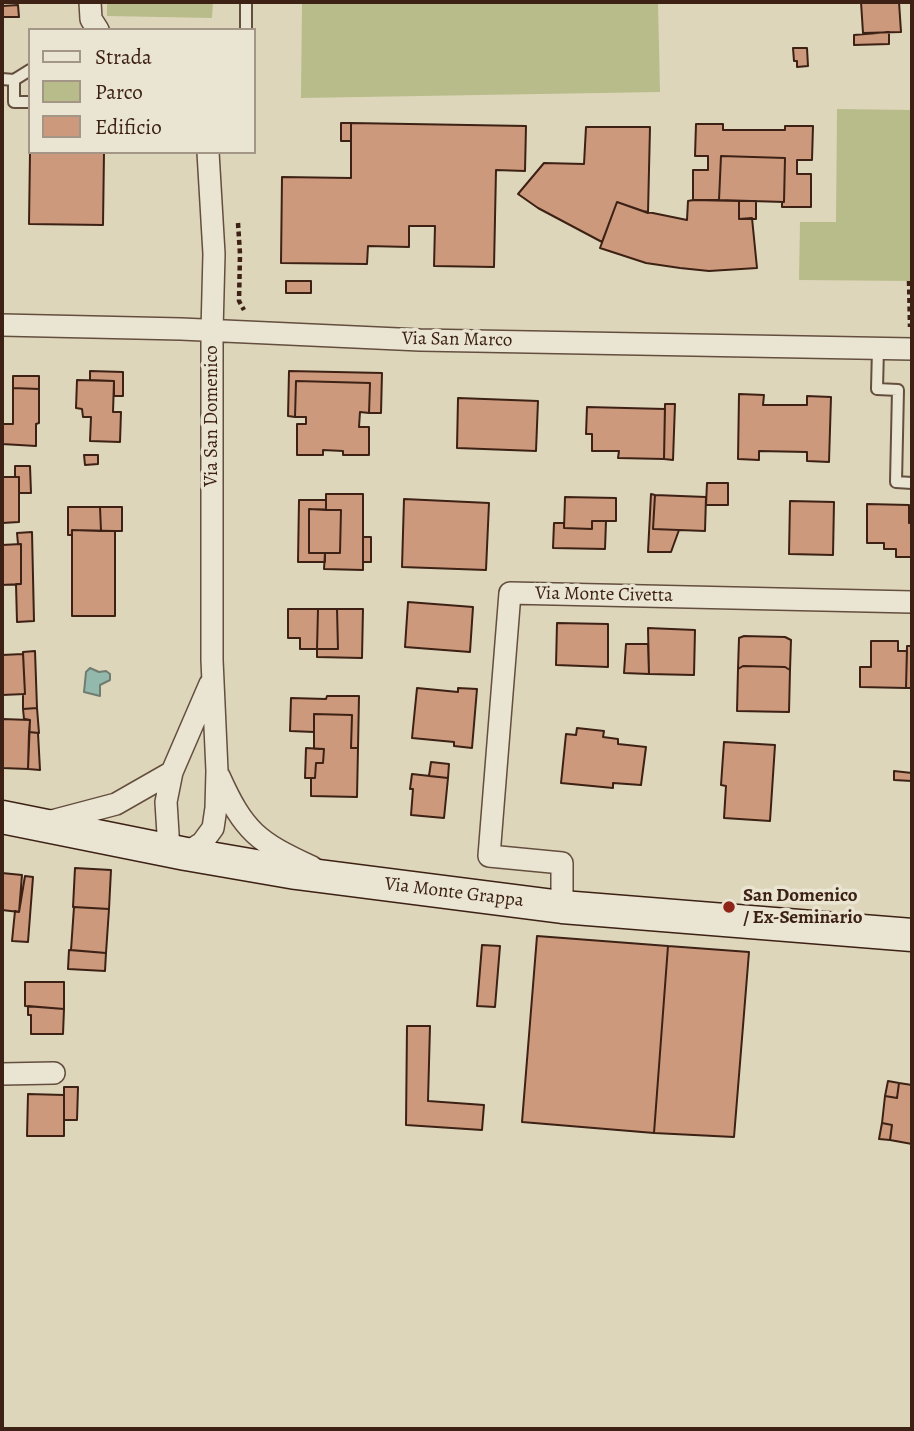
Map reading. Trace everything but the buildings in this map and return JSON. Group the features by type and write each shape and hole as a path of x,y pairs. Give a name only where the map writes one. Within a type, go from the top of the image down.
{"main road":[{"name":"Via Monte Grappa","path":"2,817 177,852 333,877 562,906 912,935"}],"street":[{"path":"90,2 94,28"},
{"name":"Via San Domenico","path":"208,154 214,254 212,679 217,771 213,828 202,843 177,852 166,802 172,772 212,679"},
{"name":"Via San Marco","path":"2,325 420,340 911,349"},
{"name":"Via Monte Civetta","path":"562,906 562,863 489,856 510,593 912,602"},
{"name":"Via San Domenico","path":"217,771 233,809 247,827 265,843 333,877"},
{"path":"38,824 116,804 172,772"},
{"path":"2,1074 54,1073"}],"lane":[{"path":"246,2 246,28"},
{"path":"2,79 14,80 28,71"},
{"path":"14,80 13,102 28,102"},
{"path":"878,348 877,389 898,390 895,482 912,483"}],"path":[{"path":"909,281 911,349"}],"green space":[{"path":"107,2 213,2 212,18 107,16"},
{"path":"302,2 658,2 660,92 301,98"},
{"path":"837,109 912,110 912,281 799,280 800,222 836,222"}],"water":[{"path":"90,668 110,674 110,680 100,685 100,696 84,692 86,672"}],"place":[{"name":"San Domenico / Ex-Seminario","path":"729,907"}]}
